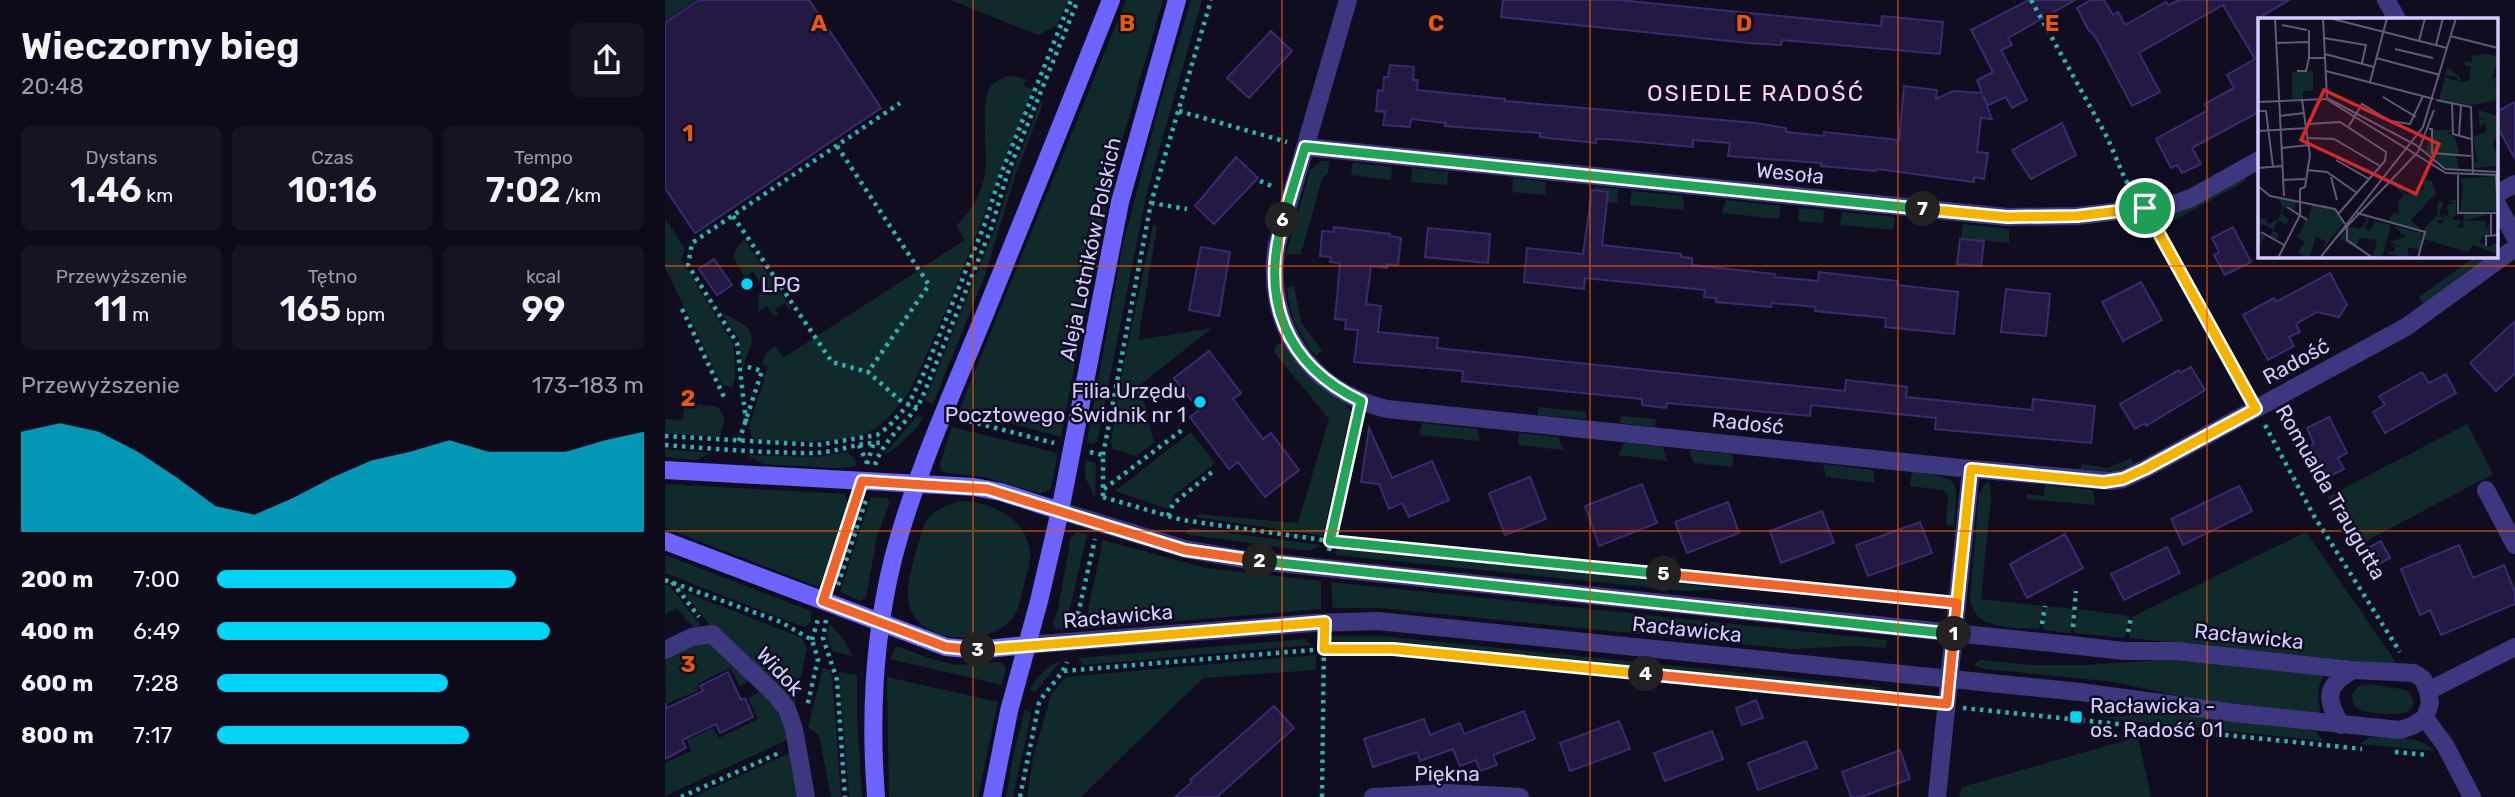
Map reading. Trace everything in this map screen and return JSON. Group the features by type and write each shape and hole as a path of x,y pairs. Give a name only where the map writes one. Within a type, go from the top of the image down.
{"street":[{"path":"876,797 874,699 892,563 943,414 1111,0"},
{"name":"Aleja Lotników Polskich","path":"1027,645 1060,511 1109,252 1132,155 1177,0"},
{"name":"Radość","path":"1348,0 1276,244 1274,265 1277,304 1285,330 1307,360 1337,387 1361,401 1396,410 2104,482 2123,479 2145,469 2413,323 2515,248"},
{"path":"2386,0 2396,18"},
{"name":"Wesoła","path":"1305,147 2007,217 2077,216 2171,205 2191,198 2258,161"},
{"path":"2497,193 2515,184"},
{"path":"2497,204 2515,237"},
{"path":"1937,797 1971,469"},
{"path":"665,470 865,472 918,485 960,485 987,489 1060,511"},
{"path":"2486,490 2515,545"},
{"name":"Racławicka","path":"1060,511 1185,550 1234,558 2071,646 2176,651 2353,670 2414,673"},
{"path":"665,541 882,624 953,648 977,650 1027,645 1009,711 992,797"},
{"name":"Racławicka","path":"1027,645 1325,622 1378,621 2119,696 2341,725 2400,730 2425,718"},
{"path":"665,650 692,637 712,634"},
{"name":"Widok","path":"712,634 774,693 787,709 806,797"},
{"path":"2428,691 2515,647"},
{"path":"2341,725 2330,706 2330,690 2340,677 2353,670"},
{"path":"2414,673 2423,680 2428,691 2430,703 2425,718 2449,752 2473,797"},
{"name":"Piękna","path":"1373,797 1446,793 1520,797"}],"path":[{"path":"665,436 817,445 877,435 888,428 908,405 924,373 1071,0"},
{"path":"1103,456 1151,203 1211,0"},
{"name":"Romualda Traugutta","path":"2031,0 2107,138 2125,178 2145,208 2314,516 2414,673"},
{"path":"746,422 737,343 688,264 692,243 900,103"},
{"path":"1179,111 1305,147"},
{"path":"837,146 929,285 868,372"},
{"path":"1151,203 1187,209"},
{"path":"733,216 832,362 868,372 908,405"},
{"path":"682,309 726,401"},
{"path":"739,441 762,371 745,366"},
{"path":"1330,541 1361,401"},
{"path":"1103,490 1182,430"},
{"path":"806,714 818,659 812,640 877,435"},
{"path":"857,439 865,472"},
{"path":"665,445 818,453 884,443"},
{"path":"1168,516 1174,503 1212,472"},
{"path":"1103,497 1168,516 1330,541 1957,603"},
{"path":"665,580 781,622 812,640"},
{"path":"671,582 712,634"},
{"path":"2071,646 2076,591"},
{"path":"1322,797 1325,622"},
{"path":"1064,671 1324,649 1393,649 1947,704 1965,709 2101,724 2367,749"},
{"path":"681,797 796,744"},
{"path":"2395,752 2436,756 2437,759 2449,752"}],"green space":[{"path":"665,0 696,0 665,21"},
{"path":"951,0 1068,0 1058,25 1038,35"},
{"path":"1126,0 1163,0 1116,161 1061,437 959,410"},
{"path":"1191,0 1202,0 1146,196 1097,442 1093,444 1087,442 1122,249 1159,106"},
{"path":"1012,76 1026,79 1024,86 1033,90 958,280 909,392 882,423 860,435 815,441 757,440 752,437 749,427 768,367 762,365 765,354 775,346 783,358 965,240 956,226 971,209 985,174 986,101 993,84"},
{"path":"1042,99 1041,109 1017,170 985,275 933,404 925,400 997,223 1014,169"},
{"path":"1321,161 1330,161 1328,173 1322,179 1301,254 1286,255 1310,170"},
{"path":"1353,163 1392,167 1391,180 1351,175"},
{"path":"1412,168 1448,172 1447,185 1411,182"},
{"path":"1513,178 1546,182 1545,195 1512,192"},
{"path":"2244,178 2246,181 2166,225 2161,217 2185,209"},
{"path":"1595,187 1618,189 1617,203 1594,201"},
{"path":"1632,191 1683,196 1684,210 1630,205"},
{"path":"1726,200 1780,206 1779,219 1722,213"},
{"path":"1799,208 1824,210 1823,223 1798,221"},
{"path":"1842,212 1895,217 1893,230 1840,225"},
{"path":"665,218 685,249 681,260 734,345 735,380 732,387 722,385 665,267"},
{"path":"1963,224 2009,229 2009,243 1961,238"},
{"path":"1153,225 1157,226 1138,340 1212,328 1140,385 1154,443 1136,456 1113,449 1111,441 1120,382"},
{"path":"744,239 791,308 784,303 775,309 778,314 774,316 767,306 758,312 757,296 765,290 753,272 745,277 733,257"},
{"path":"2475,257 2487,257 2423,303 2419,297"},
{"path":"1294,285 1301,322 1322,350 1316,356 1304,340 1290,307 1287,288"},
{"path":"721,312 742,324 751,334 752,340 742,370 739,339"},
{"path":"1277,344 1283,344 1309,377 1351,411 1323,536 1197,517 1197,514 1298,523 1329,419 1274,352"},
{"path":"684,402 718,407 725,418 720,437 665,433 665,419 683,420"},
{"path":"1538,407 1586,412 1586,419 1538,415"},
{"path":"917,416 923,418 915,429 883,456"},
{"path":"1621,416 1656,419 1655,427 1620,423"},
{"path":"1422,423 1478,429 1480,441 1419,435"},
{"path":"2467,424 2493,474 2355,547 2327,497"},
{"path":"952,427 1058,453 1051,488 1039,493 984,477 946,473 941,470 940,464"},
{"path":"1191,432 1215,463 1174,495 1168,509 1115,491"},
{"path":"1519,433 1558,437 1563,450 1518,445"},
{"path":"1624,443 1663,447 1667,461 1618,455"},
{"path":"665,449 711,453 696,460 665,457"},
{"path":"1692,450 1730,454 1734,458 1732,467 1694,463 1690,454"},
{"path":"847,452 855,459 856,466 836,468 763,464 747,455 818,457"},
{"path":"2131,458 2134,464 2113,471 2081,469 2081,464 2107,468"},
{"path":"1086,460 1096,464 1095,498 1085,477"},
{"path":"1823,464 1873,470 1875,483 1826,477"},
{"path":"1912,472 1940,476 1953,483 1956,489 1954,526 1946,525 1948,496 1943,490 1910,486"},
{"path":"1989,481 1991,497 1981,599 2043,606 2039,629 2007,627 1986,622 1973,608 1970,597 1979,494"},
{"path":"665,484 846,494 846,501 850,504 819,587 665,528"},
{"path":"2045,485 2093,490 2095,505 2027,499 2026,494 2044,496"},
{"path":"871,497 887,498 890,502 877,536 866,597 860,601 840,592"},
{"path":"960,501 984,504 1006,514 1022,530 1030,554 1020,601 1011,620 995,631 964,638 933,632 920,623 912,612 908,596 911,569 925,523 936,511"},
{"path":"1190,528 1320,545 1309,551 1185,533"},
{"path":"1077,532 1087,534 1065,630 1056,629 1053,623 1058,610 1071,537"},
{"path":"2306,532 2398,665 2129,638 2132,617"},
{"path":"1103,540 1206,568 1321,581 1321,609 1084,629"},
{"path":"1337,547 1730,589 1685,591 1336,555"},
{"path":"665,555 811,611 811,622 801,626 665,573"},
{"path":"1331,582 1887,640 1886,648 1854,646 1791,649 1378,608 1333,608"},
{"path":"665,585 670,586 700,625 694,628 677,609 665,614"},
{"path":"682,591 802,638 807,648 794,708 716,632"},
{"path":"2046,606 2074,609 2071,633 2043,630"},
{"path":"2078,609 2129,616 2125,638 2074,633"},
{"path":"830,624 853,656 832,651 827,635"},
{"path":"1331,636 1382,636 1881,687 1881,693 1381,642 1331,642"},
{"path":"1305,639 1311,645 1083,665 1078,658"},
{"path":"714,640 752,680 740,686 730,668 697,684 699,690 666,704 665,657 699,641"},
{"path":"896,646 956,665 1002,662 1006,668 1002,685 890,659"},
{"path":"1316,655 1316,670 1203,678 1081,797 1027,797 1033,759 1051,694 1066,677"},
{"path":"2190,658 2322,673 2323,679 2318,691 2319,714 2218,705 2114,682 1987,669 1974,664 1980,660 2031,665 2088,665"},
{"path":"1059,661 1035,692 1030,690 1042,673"},
{"path":"823,668 830,670 832,676 841,797 831,797 819,735 808,727"},
{"path":"839,672 857,675 862,797 849,797"},
{"path":"887,677 998,702 978,797 889,797"},
{"path":"2369,684 2407,690 2413,700 2412,708 2398,714 2359,710 2353,703 2352,694 2358,686"},
{"path":"765,689 783,716 787,740 665,796 665,763 691,751 687,740 713,728 719,738 758,719 748,698"},
{"path":"1025,709 1031,714 1013,797 1006,797 1013,756"},
{"path":"2163,712 2303,728 2315,731 2324,741 2102,718"},
{"path":"2138,737 2151,797 1959,797 1962,787"},
{"path":"2370,737 2417,741 2435,751 2360,744"},
{"path":"792,752 799,797 693,797"}],"building":[{"path":"699,0 809,0 881,108 695,233 665,188 665,23"},
{"path":"1503,0 1618,0 1881,26 1882,16 1943,22 1940,54 1782,40 1781,45 1749,43 1501,17"},
{"path":"2029,0 2075,0 2008,38 2012,45 2001,50 2027,100 2012,108 2006,97 1988,105 1983,95 1992,119 1981,118 1977,152 1988,153 1984,179 1974,177 1974,182 1877,169 1821,166 1821,163 1728,156 1730,143 1693,140 1693,147 1596,139 1596,143 1540,137 1540,133 1445,126 1446,123 1411,119 1410,127 1383,125 1385,112 1376,111 1378,90 1383,91 1384,77 1388,77 1390,65 1414,67 1413,80 1418,80 1417,90 1505,101 1756,123 1786,128 1786,132 1824,136 1824,132 1899,140 1904,86 1937,90 1936,99 1953,91 1982,93 1977,80 1993,72 1971,30"},
{"path":"2091,0 2104,0 2113,15 2118,12 2125,25 2166,2 2168,5 2180,0 2289,0 2258,18 2258,113 2192,148 2201,164 2182,173 2177,165 2171,168 2156,139 2208,110 2205,104 2234,88 2227,75 2255,59 2223,5 2139,53 2160,92 2132,106 2077,8"},
{"path":"1271,31 1292,51 1249,98 1227,78"},
{"path":"2515,102 2515,159 2497,126 2497,111"},
{"path":"2062,123 2076,155 2031,179 2012,150"},
{"path":"1236,157 1258,178 1214,224 1195,206"},
{"path":"1592,190 1608,192 1602,245 1681,254 1681,257 1692,258 1692,265 1775,274 1774,277 1818,281 1819,272 1898,281 1897,285 1958,292 1954,334 1885,327 1886,318 1815,311 1816,307 1772,303 1771,307 1716,302 1716,298 1704,297 1705,290 1585,278 1584,289 1524,282 1527,248 1583,254"},
{"path":"1334,227 1390,234 1401,238 1398,265 1387,264 1387,268 1371,266 1366,304 1381,306 1378,332 1438,338 1437,348 1845,391 1846,380 1907,387 1906,397 2032,410 2033,399 2095,406 2091,443 1935,429 1936,418 1811,405 1810,416 1667,403 1666,408 1642,405 1642,399 1462,381 1463,371 1354,362 1358,330 1345,329 1346,320 1335,319 1340,263 1330,262 1331,257 1320,256 1322,231 1334,232"},
{"path":"2233,227 2251,262 2225,275 2214,255 2219,252 2212,238"},
{"path":"1428,228 1490,234 1488,263 1425,257"},
{"path":"1960,239 1984,241 1981,266 1957,264"},
{"path":"1201,247 1230,252 1219,316 1189,310"},
{"path":"714,259 732,285 717,295 699,269"},
{"path":"2330,273 2347,305 2339,317 2317,312 2296,324 2300,332 2289,337 2294,346 2268,360 2243,315 2274,298 2276,302"},
{"path":"2141,282 2162,320 2123,341 2102,302"},
{"path":"2006,289 2050,294 2046,336 2001,332"},
{"path":"2515,321 2515,373 2496,391 2470,363"},
{"path":"1209,351 1241,393 1233,399 1263,439 1271,433 1299,470 1265,497 1238,462 1229,469 1190,417 1199,410 1174,378"},
{"path":"2191,367 2205,390 2146,426 2145,423 2135,429 2120,404 2179,370 2180,373"},
{"path":"2422,372 2429,383 2446,374 2456,393 2385,433 2373,412 2385,405 2379,396"},
{"path":"2329,417 2347,453 2338,458 2344,469 2324,479 2307,448 2314,444 2307,428"},
{"path":"1369,428 1392,478 1432,461 1449,500 1409,517 1402,503 1389,509 1379,484 1361,482"},
{"path":"1530,477 1546,519 1505,535 1489,493"},
{"path":"1642,484 1657,523 1599,546 1585,506"},
{"path":"2239,486 2252,511 2183,545 2171,519"},
{"path":"1728,502 1739,533 1687,553 1675,522"},
{"path":"1822,511 1834,543 1781,563 1770,531"},
{"path":"1920,522 1932,553 1868,576 1856,545"},
{"path":"2065,534 2083,568 2027,598 2010,564"},
{"path":"2381,541 2390,558 2373,567 2364,550"},
{"path":"2459,545 2473,578 2504,565 2515,592 2515,604 2441,635 2430,610 2420,615 2401,569"},
{"path":"2167,547 2180,573 2124,600 2111,574"},
{"path":"728,672 741,700 745,698 753,717 720,733 716,724 682,740 686,748 665,759 665,703 667,708 703,691 700,686"},
{"path":"1756,700 1763,718 1742,725 1736,708"},
{"path":"1274,706 1294,728 1217,797 1175,797 1192,782 1190,780"},
{"path":"1524,711 1535,739 1493,755 1497,765 1480,771 1476,760 1460,766 1453,749 1420,761 1417,752 1373,767 1364,739 1424,719 1430,735 1460,723 1464,734"},
{"path":"1619,721 1630,749 1570,771 1560,743"},
{"path":"1712,731 1723,759 1665,781 1654,753"},
{"path":"1806,741 1817,768 1758,790 1748,763"},
{"path":"1900,750 1910,779 1861,797 1851,797 1842,772"}],"place":[{"name":"LPG","path":"747,284"},
{"name":"Filia Urzędu Pocztowego Świdnik nr 1","path":"1200,402"},
{"name":"Racławicka - os. Radość 01","path":"2076,717"}],"district":[{"name":"OSIEDLE RADOŚĆ","path":"1756,93"}],"route":[{"path":"2145,208 2077,216 2007,217 1305,147 1276,244 1274,265 1277,304 1285,330 1294,345 1322,376 1361,401 1330,541 1957,603 1955,634 1947,704 1393,649 1324,649 1325,622 1072,643 961,649 928,642 823,601 862,481 960,485 987,489 1185,550 1248,560 1955,634 1971,469 2104,482 2123,479 2256,409 2145,208"}]}
